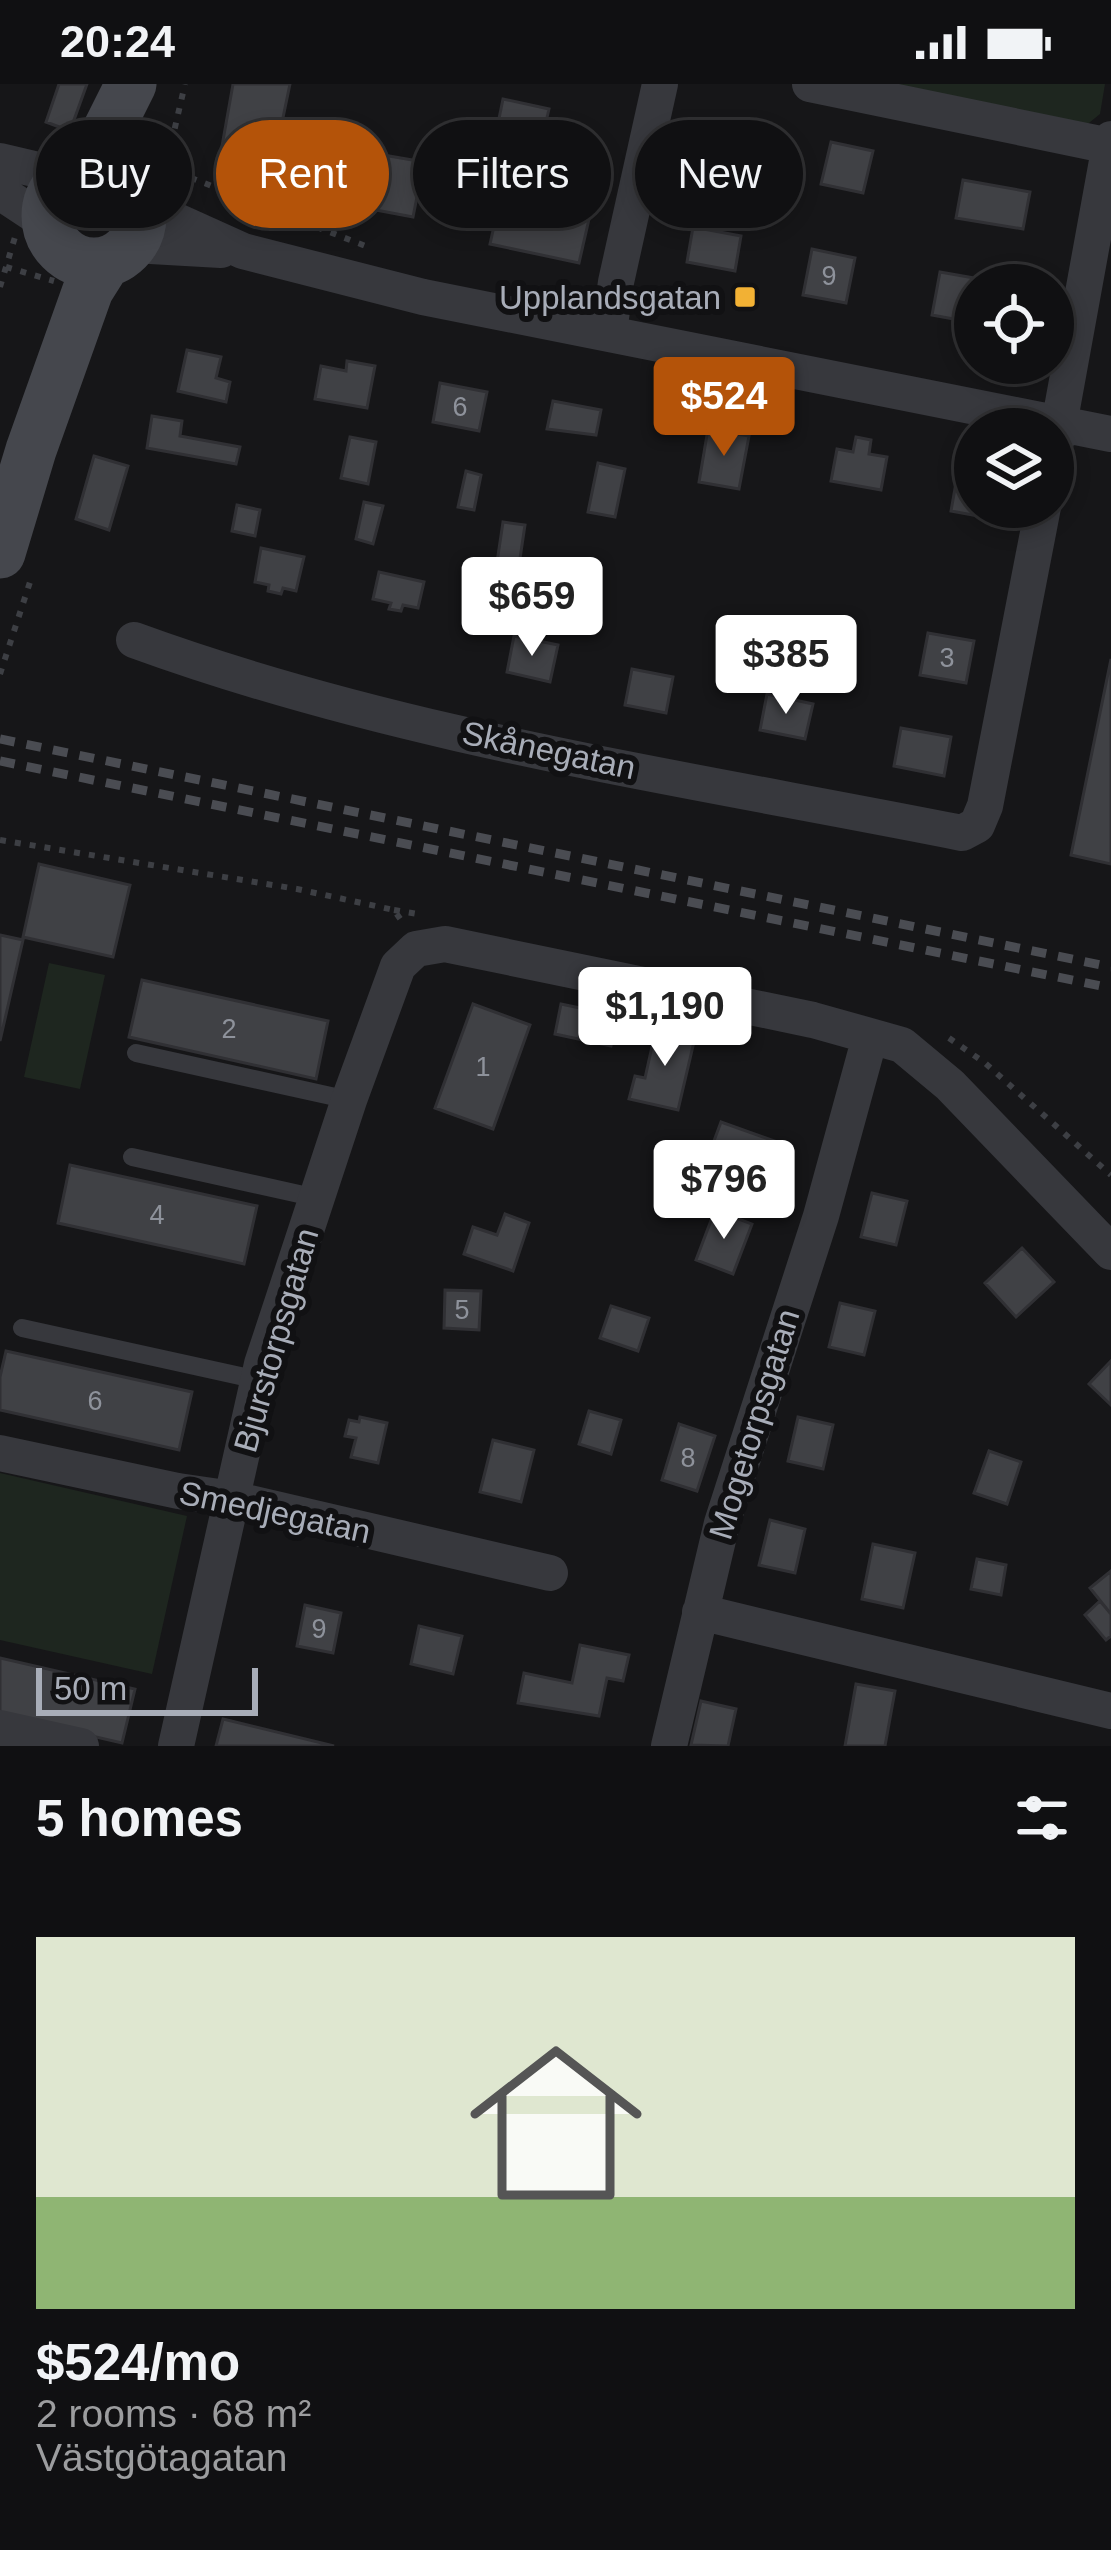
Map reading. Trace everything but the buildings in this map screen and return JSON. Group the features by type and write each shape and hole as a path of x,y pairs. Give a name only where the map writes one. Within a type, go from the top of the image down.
{"main road":[{"path":"113,120 131,84"},
{"path":"133,120 148,84"},
{"path":"0,554 88,290 94,228"}],"street":[{"path":"609,332 660,84"},
{"path":"810,84 1110,142 1063,408"},
{"path":"0,161 36,181"},
{"path":"0,192 36,200"},
{"path":"151,228 423,297 609,332 954,416"},
{"path":"1074,439 1111,434"},
{"name":"Skånegatan","path":"134,640 232,676 450,730 962,833 977,825 985,806 1039,528"},
{"path":"416,949 445,944 813,1020 902,1045 922,1058 1111,1252"},
{"name":"Bjurstorpsgatan","path":"176,1746 258,1380 398,966 416,949"},
{"name":"Mogetorpsgatan","path":"669,1746 722,1523 820,1216 870,1036"},
{"name":"Smedjegatan","path":"0,1453 232,1498 550,1573"},
{"path":"700,1612 1111,1711"},
{"path":"0,1728 81,1746"}],"lane":[{"path":"136,1053 350,1100"},
{"path":"131,1157 317,1198"},
{"path":"22,1328 258,1380"}],"path":[{"path":"177,120 185,84"},
{"path":"0,287 5,267 71,228"},
{"path":"0,840 297,889 394,910 416,949"}],"shaded area":[{"path":"845,84 1105,84 1100,114 1079,131"},
{"path":"49,963 105,975 80,1089 24,1077"},
{"path":"0,1473 187,1516 152,1674 0,1640"}],"railway":[{"path":"0,739 1111,967"},
{"path":"0,761 1111,988"}],"place":[{"name":"Upplandsgatan","path":"745,297"}]}
